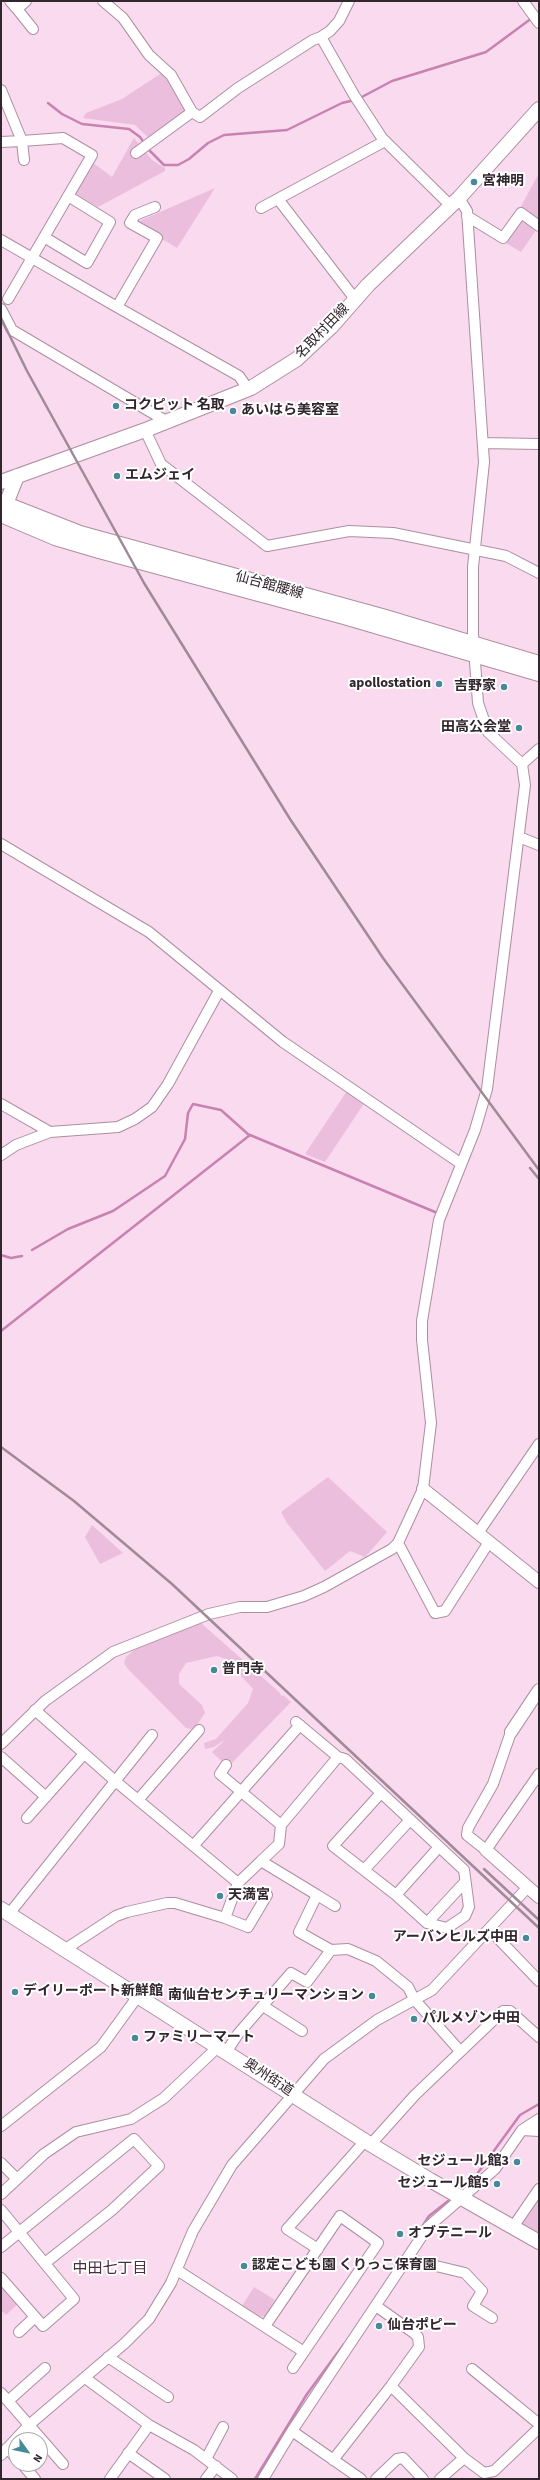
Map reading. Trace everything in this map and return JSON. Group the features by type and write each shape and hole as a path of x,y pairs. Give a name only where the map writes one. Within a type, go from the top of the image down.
{"main road":[{"name":"名取村田線","path":"1,482 145,430 248,389 297,359 331,327 354,299 455,202 539,108"},
{"path":"3,507 17,476"},
{"name":"仙台館腰線","path":"3,507 49,536 99,551 344,617 474,649 539,663"},
{"name":"仙台館腰線","path":"474,649 539,674"},
{"name":"奥州街道","path":"5,1912 368,2142 462,2199 539,2242"}],"street":[{"path":"26,1 13,5 33,29"},
{"path":"103,1 123,18 149,55 171,75 192,112 200,116 238,88 313,40 330,31 339,20 349,1"},
{"path":"523,1 536,19"},
{"path":"1,1744 35,1710 113,1652 209,1614 240,1607 267,1607 304,1596 324,1587 392,1549 398,1543 423,1490 431,1424 422,1340 422,1321 439,1220 460,1163 475,1130 487,1089 525,785 522,764 494,739 483,723 478,703 474,649 474,548 484,462 467,211 385,141 357,100 321,37"},
{"path":"1,90 22,141 24,160"},
{"path":"136,153 192,112"},
{"path":"1,142 63,138 92,155 8,299"},
{"path":"261,208 385,141"},
{"path":"44,237 87,263 110,222 68,196"},
{"path":"278,199 354,299"},
{"path":"117,307 157,238 130,223 135,215 155,207"},
{"path":"467,216 503,238 521,213 539,226"},
{"path":"1,240 239,376 248,389"},
{"path":"1,309 12,330 166,422"},
{"path":"145,430 161,464 267,546 361,530 393,533 474,548 506,556 539,573"},
{"path":"483,443 539,444"},
{"path":"522,764 539,749"},
{"path":"519,836 539,845"},
{"path":"1,844 149,932 283,1042 460,1163"},
{"path":"1,1155 16,1145 50,1132 118,1127 135,1119 152,1107 168,1084 219,991"},
{"path":"1,1104 50,1132"},
{"path":"478,1533 539,1444"},
{"path":"423,1490 539,1582"},
{"path":"398,1543 435,1613 445,1611 489,1542"},
{"path":"539,1690 511,1732 493,1784 468,1828 467,1835 486,1850 539,1898"},
{"path":"35,1710 114,1780 238,1883"},
{"path":"194,1845 240,1791 246,1788 298,1723 338,1757 346,1759 464,1870 469,1907 465,1916 447,1928 427,1923 396,1895 332,1846 381,1793"},
{"path":"138,1800 199,1730"},
{"path":"5,1912 101,1800 114,1780 152,1735"},
{"path":"27,1818 84,1754"},
{"path":"1,1757 46,1797"},
{"path":"225,1918 238,1883 279,1844 281,1825 338,1757"},
{"path":"226,1765 220,1774 281,1825"},
{"path":"486,1850 539,1774"},
{"path":"364,1870 410,1820"},
{"path":"396,1895 439,1846"},
{"path":"261,1862 335,1906"},
{"path":"427,1923 466,1882"},
{"path":"4,2452 29,2425 85,2378 149,2319 177,2270 193,2231 232,2165 334,2050 377,2020 432,1990 528,1887"},
{"path":"64,1950 116,1916 126,1912 167,1903 175,1903 248,1926 267,1895"},
{"path":"317,1895 299,1932 331,1950 348,1949 366,1955 408,1987 414,1999 460,2051"},
{"path":"489,1929 539,1980"},
{"path":"1,2194 16,2178 44,2154 76,2132 131,2119 164,2098 223,2049 291,1973 307,1982 331,1950"},
{"path":"1,2126 102,2047 138,1996"},
{"path":"263,2006 302,2031"},
{"path":"318,2249 287,2229 368,2142 415,2095 503,2011 510,2011 538,2033"},
{"path":"263,2479 292,2431 428,2227 495,2169 522,2130 539,2118"},
{"path":"522,2130 539,2131"},
{"path":"1,2247 134,2138 160,2166 112,2210 45,2263"},
{"path":"1,2162 16,2178"},
{"path":"513,2227 539,2189"},
{"path":"1,2210 74,2299 43,2326 1,2278"},
{"path":"265,2326 340,2216 378,2243 293,2368"},
{"path":"407,2259 465,2273 482,2291 473,2306 492,2318"},
{"path":"177,2270 304,2352"},
{"path":"333,2460 416,2353 419,2342 414,2333 376,2306"},
{"path":"19,2332 35,2317"},
{"path":"108,2357 168,2397"},
{"path":"45,2368 4,2397 63,2464"},
{"path":"472,2369 539,2424"},
{"path":"85,2378 149,2425 206,2459 232,2479"},
{"path":"391,2386 487,2479"},
{"path":"110,2479 149,2425"},
{"path":"206,2459 223,2427"},
{"path":"479,2471 488,2474 494,2471 539,2428"},
{"path":"292,2431 361,2479"},
{"path":"128,2454 165,2479"},
{"path":"376,2479 397,2459 403,2458 423,2479"},
{"path":"440,2479 464,2458"},
{"path":"206,2479 216,2466"}],"shaded area":[{"path":"163,72 187,111 150,139 135,125 83,118 86,113 122,99"},
{"path":"134,138 152,160 165,168 165,171 98,207 74,192 92,162 112,177"},
{"path":"539,173 539,224 519,210"},
{"path":"215,188 177,248 135,223"},
{"path":"520,220 537,229 521,252 501,240"},
{"path":"347,1091 365,1102 325,1162 305,1154"},
{"path":"328,1477 387,1532 365,1557 350,1551 325,1571 287,1523 281,1512"},
{"path":"92,1525 123,1553 100,1564 85,1537"},
{"path":"194,1623 201,1623 280,1693 281,1696 283,1695 291,1702 228,1767 212,1752 226,1739 214,1747 205,1749 204,1743 216,1739 248,1703 253,1689 226,1659 217,1656 186,1663 179,1674 179,1684 202,1705 205,1713 197,1725 191,1729 186,1728 127,1668 124,1663 126,1657 134,1650"},
{"path":"536,2200 539,2202 539,2235 520,2223"},
{"path":"1,2285 19,2303 6,2315 1,2310"},
{"path":"254,2287 275,2300 265,2316 259,2317 242,2306"}],"waterway":[{"path":"360,98 392,81 486,52 532,18"},
{"path":"147,148 164,165 178,165 189,159 208,143 224,135 287,130 342,103 355,100"},
{"path":"48,103 62,114 82,124 129,129 140,137 145,144"},
{"path":"32,1250 68,1229 113,1211 165,1176 185,1139 188,1113 193,1104 221,1110 249,1135"},
{"path":"1,1331 250,1135 435,1212"},
{"path":"1,1255 11,1258 22,1256"},
{"path":"469,2185 520,2115 539,2104"},
{"path":"420,2230 429,2216 448,2201"},
{"path":"255,2479 307,2394 344,2344"}],"railway":[{"path":"1,318 27,371 144,583 290,819 383,958 539,1170"},
{"path":"530,1168 539,1179"},
{"path":"1,1447 74,1501 172,1584 539,1928"},
{"path":"484,1869 539,1920"}],"place":[{"name":"宮神明","path":"474,182"},
{"name":"コクピット 名取","path":"116,406"},
{"name":"あいはら美容室","path":"233,411"},
{"name":"エムジェイ","path":"117,476"},
{"name":"apollostation","path":"439,684"},
{"name":"吉野家","path":"504,687"},
{"name":"田高公会堂","path":"519,728"},
{"name":"普門寺","path":"214,1670"},
{"name":"天満宮","path":"220,1896"},
{"name":"アーバンヒルズ中田","path":"526,1938"},
{"name":"デイリーポート新鮮館","path":"15,1992"},
{"name":"南仙台センチュリーマンション","path":"372,1996"},
{"name":"パルメゾン中田","path":"414,2019"},
{"name":"ファミリーマート","path":"135,2038"},
{"name":"セジュール館3","path":"517,2162"},
{"name":"セジュール館5","path":"497,2184"},
{"name":"オブテニール","path":"400,2234"},
{"name":"認定こども園 くりっこ保育園","path":"244,2266"},
{"name":"仙台ポピー","path":"379,2326"}],"district":[{"name":"中田七丁目","path":"110,2270"}]}
